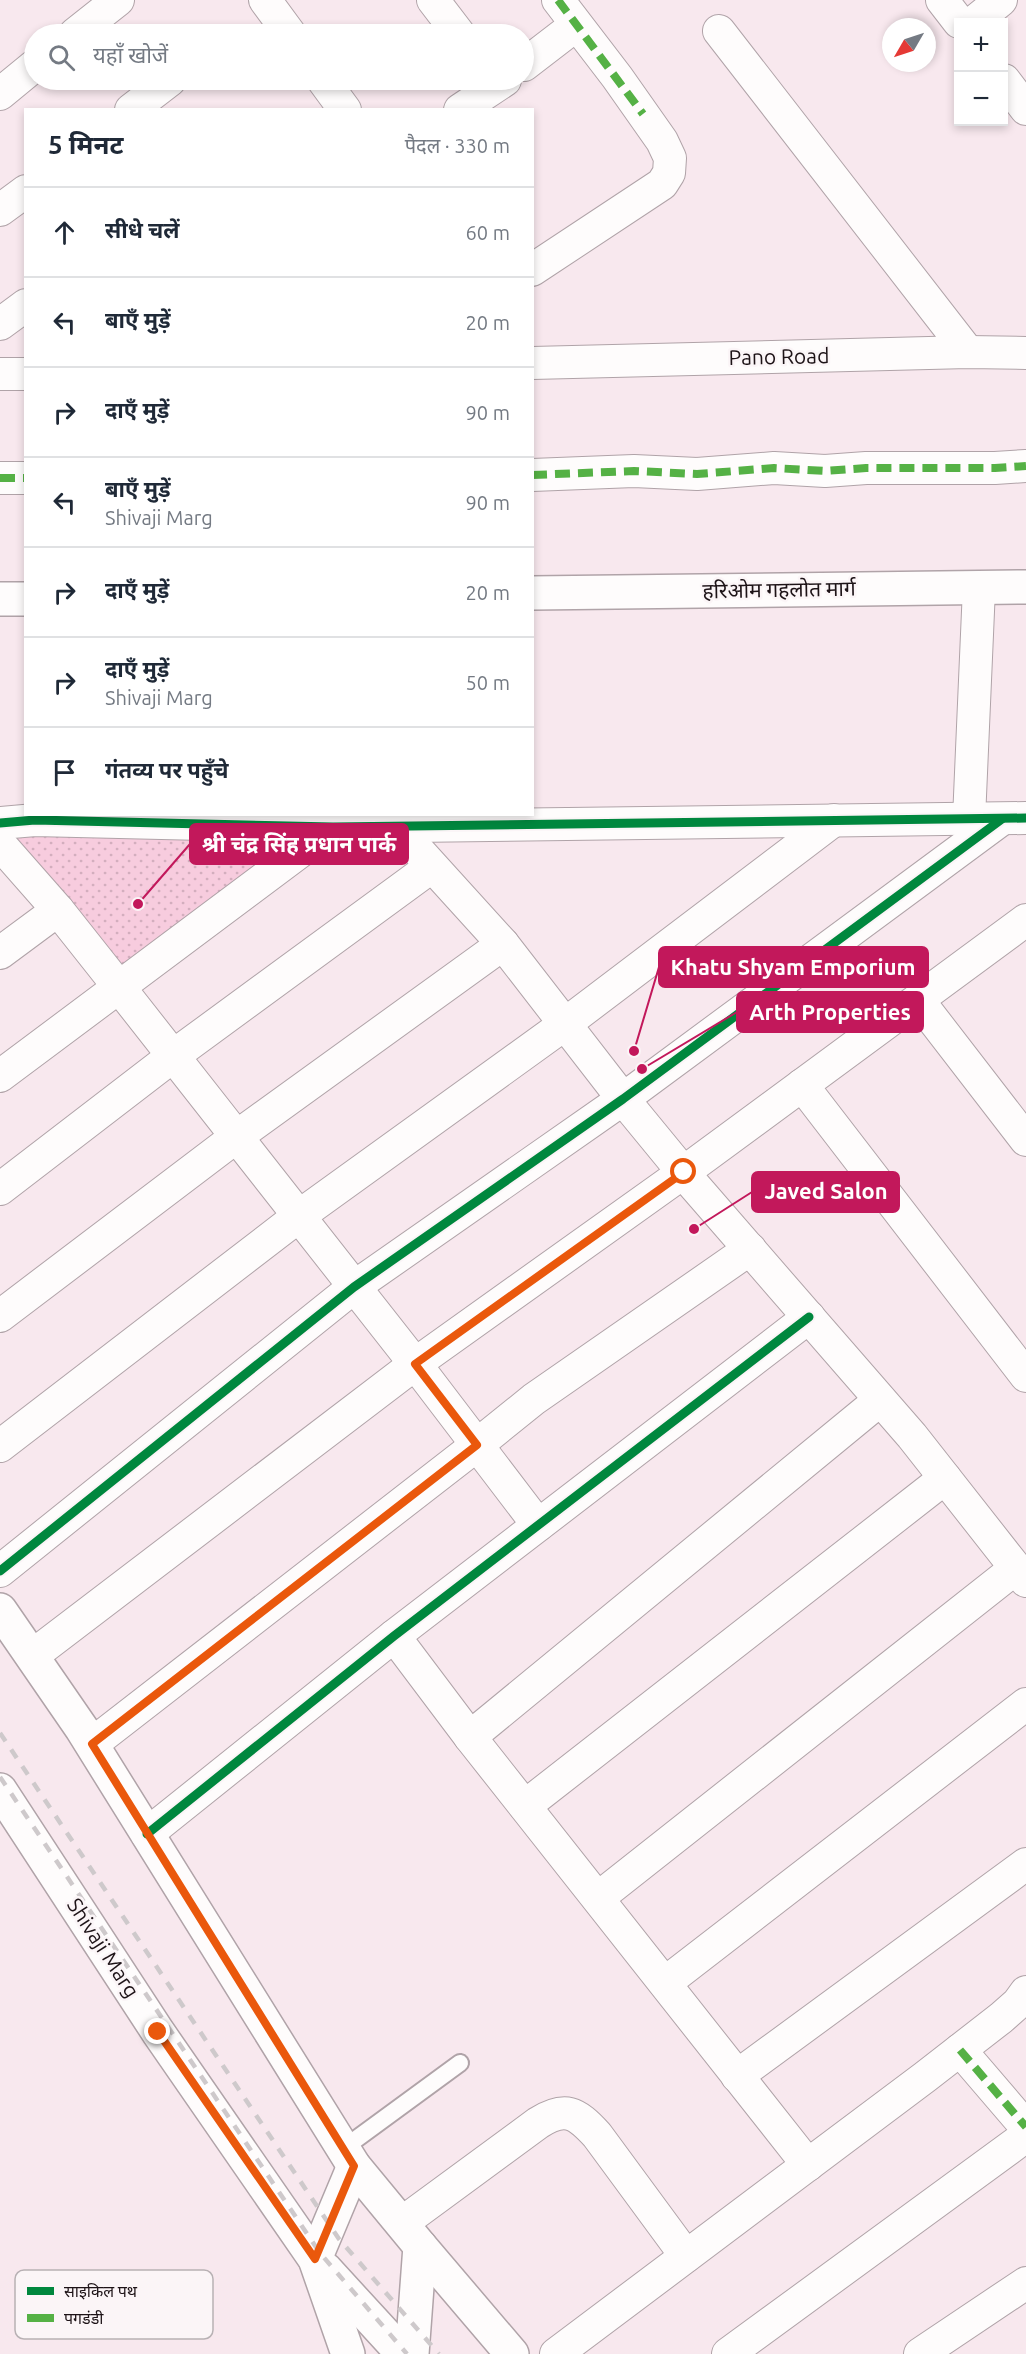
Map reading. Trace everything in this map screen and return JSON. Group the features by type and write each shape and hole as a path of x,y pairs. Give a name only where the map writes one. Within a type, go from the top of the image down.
{"main road":[{"name":"हरिओम गहलोत मार्ग","path":"534,593 1026,587"},
{"path":"0,599 24,599"},
{"path":"0,1610 92,1744 349,2157 411,2235 512,2354"},
{"name":"Shivaji Marg","path":"0,1790 158,2032 315,2259 348,2354"},
{"path":"349,2157 315,2259 403,2354"},
{"path":"411,2235 412,2354"}],"street":[{"path":"88,24 118,0"},
{"path":"265,0 283,24"},
{"path":"434,0 452,24"},
{"path":"534,269 662,184 669,173 670,158 662,141 558,0"},
{"path":"942,0 956,18"},
{"path":"979,18 1001,0"},
{"path":"534,57 576,25"},
{"path":"719,31 968,352"},
{"path":"0,94 24,74"},
{"path":"1008,85 1026,109"},
{"path":"134,108 157,90"},
{"path":"330,90 344,108"},
{"path":"463,108 487,90"},
{"path":"0,210 24,192"},
{"path":"0,324 24,306"},
{"name":"Pano Road","path":"534,363 968,352 1026,353"},
{"path":"0,374 24,374"},
{"path":"534,475 634,471 697,474 774,468 825,471 866,468 1026,466"},
{"path":"0,478 24,478"},
{"path":"969,819 979,588"},
{"path":"0,823 35,820 333,827 395,820 1014,819"},
{"path":"0,1571 354,1287 623,1099 1014,819"},
{"path":"395,820 432,867 503,944 623,1099 880,1400 1021,1575 598,1898"},
{"path":"0,1446 299,1216 565,1024 834,820"},
{"path":"0,1076 333,827"},
{"path":"0,844 58,910 119,987 415,1364 538,1525"},
{"path":"0,1189 173,1056 432,867"},
{"path":"0,953 58,910"},
{"path":"32,1656 415,1364 684,1172 918,1000 1023,928"},
{"path":"0,1316 236,1137 503,944"},
{"path":"918,1000 1026,1140"},
{"path":"802,1085 1026,1376"},
{"path":"92,1744 534,1399 750,1249"},
{"path":"147,1834 394,1636 809,1317"},
{"path":"470,1737 880,1400"},
{"path":"525,1806 945,1478"},
{"path":"394,1636 470,1737 808,2165"},
{"path":"664,1983 1026,1704"},
{"path":"737,2076 1026,1864"},
{"path":"556,2354 960,2050 1018,2003 1026,1992"},
{"path":"960,2050 1026,2127"},
{"path":"411,2235 538,2123 552,2114 570,2113 585,2122 597,2135 686,2256"},
{"path":"728,2354 1026,2136"},
{"path":"920,2354 1026,2283"}],"lane":[{"path":"349,2157 460,2063"}],"shaded area":[{"path":"8,836 294,841 122,967"}],"railway":[{"path":"0,1733 339,2239 439,2354"},
{"path":"0,1777 320,2253 407,2354"}],"marked path":[{"path":"558,0 643,114"},
{"path":"534,475 634,471 697,474 774,468 825,471 866,468 1026,466"},
{"path":"0,478 24,478"},
{"path":"960,2050 1026,2127"}],"cycle path":[{"path":"0,823 35,820 333,827 1026,818"},
{"path":"0,1571 354,1287 623,1099 1002,819"},
{"path":"147,1834 394,1636 809,1317"}],"place":[{"name":"श्री चंद्र सिंह प्रधान पार्क","path":"138,904"},
{"name":"Khatu Shyam Emporium","path":"634,1051"},
{"name":"Arth Properties","path":"642,1069"},
{"name":"Javed Salon","path":"694,1229"}],"route":[{"path":"158,2032 315,2259 354,2166 92,1744 477,1445 415,1364 684,1172"}]}
